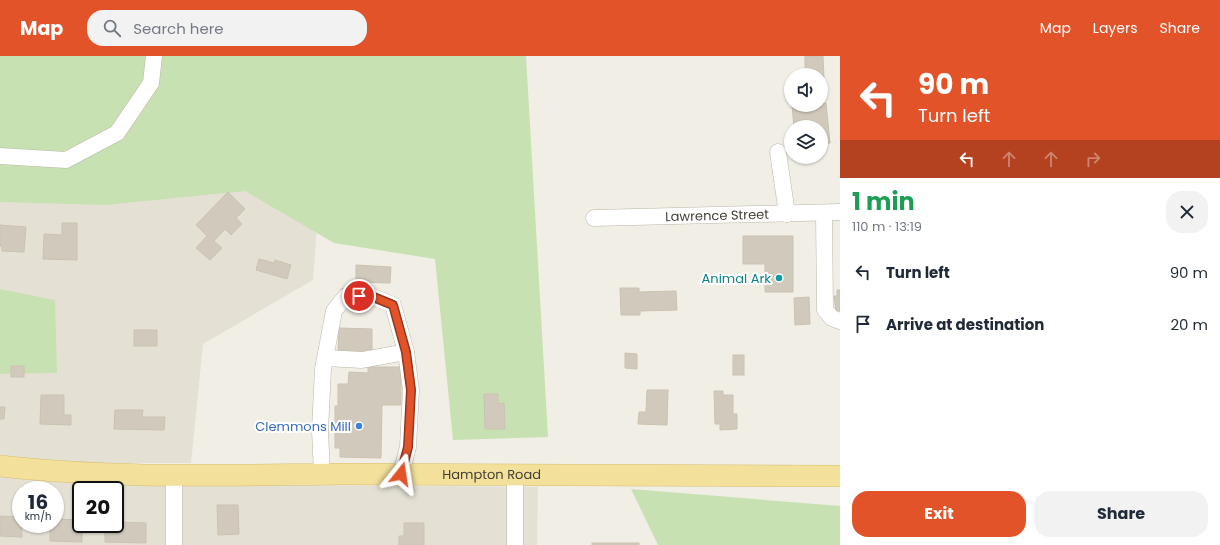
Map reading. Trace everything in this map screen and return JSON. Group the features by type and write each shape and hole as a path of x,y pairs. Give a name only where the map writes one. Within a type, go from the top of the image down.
{"main road":[{"name":"Hampton Road","path":"0,466 79,473 174,475 515,474 840,476"}],"street":[{"path":"0,156 66,160 117,133 151,82 154,56"},
{"path":"778,152 787,214"},
{"name":"Lawrence Street","path":"594,218 840,212"},
{"path":"824,213 825,310 832,318 840,321"},
{"path":"322,474 320,430 323,369 334,311 346,296 371,296 393,305 406,352 411,390 408,447 401,474"},
{"path":"326,358 362,360 406,352"},
{"path":"514,545 515,474"},
{"path":"174,475 174,545"}],"shaded area":[{"path":"0,56 330,56 313,280 203,344 191,463 65,463 0,456"},
{"path":"0,471 112,480 303,485 538,487 537,545 0,545"}],"green space":[{"path":"0,56 526,56 548,437 453,440 435,259 334,243 245,191 105,205 0,202"},
{"path":"0,289 55,300 57,373 0,374"},
{"path":"631,489 840,506 840,545 658,545"}],"building":[{"path":"805,56 823,56 824,68 805,68"},
{"path":"793,112 827,112 828,120 793,120"},
{"path":"828,123 830,143 828,143"},
{"path":"228,192 245,209 236,218 242,224 231,235 225,229 214,241 222,248 210,260 196,248 207,236 196,225"},
{"path":"62,223 77,223 77,260 43,259 44,234 62,235"},
{"path":"0,225 26,227 24,252 2,251 2,246 0,246"},
{"name":"Animal Ark","path":"743,236 793,236 793,292 765,292 765,264 743,264"},
{"path":"259,259 274,263 275,260 291,265 287,279 256,270"},
{"path":"356,265 391,267 390,283 356,282"},
{"path":"620,288 639,288 639,292 676,291 677,310 640,311 640,315 621,315"},
{"path":"837,290 840,290 840,311 836,311 834,296 837,296"},
{"path":"809,297 810,324 795,325 794,298"},
{"path":"339,328 372,329 372,355 338,354"},
{"path":"134,330 157,330 157,346 134,346"},
{"path":"625,353 637,354 637,369 625,368"},
{"path":"733,355 744,355 744,375 733,375"},
{"path":"11,366 24,366 24,377 11,377"},
{"path":"368,367 401,367 401,405 382,405 381,458 340,457 340,448 335,448 335,406 338,406 338,384 348,384 349,372 368,373"},
{"path":"647,390 668,390 667,425 638,424 639,412 646,412"},
{"path":"714,391 723,391 723,395 733,395 733,414 737,414 737,429 720,430 720,424 715,424"},
{"path":"484,394 498,394 498,404 504,403 505,429 485,429"},
{"path":"41,395 64,395 64,415 71,415 71,425 40,424"},
{"path":"0,407 5,407 4,419 0,419"},
{"path":"115,410 143,410 142,417 165,417 164,430 114,429"},
{"path":"217,505 238,505 239,534 218,535"},
{"path":"0,516 12,517 12,533 22,533 22,537 0,536"},
{"path":"64,519 72,520 72,533 82,533 82,542 50,541 50,533 64,533"},
{"path":"124,522 146,523 146,543 105,542 105,533 124,533"},
{"path":"404,523 424,523 424,545 399,545 399,536 404,536"},
{"path":"592,543 639,543 639,545 592,545"}],"place":[{"name":"Animal Ark","path":"779,278"},
{"name":"Clemmons Mill","path":"359,426"}],"route":[{"path":"359,296 371,296 393,305 406,352 411,390 408,447 401,474"}]}
